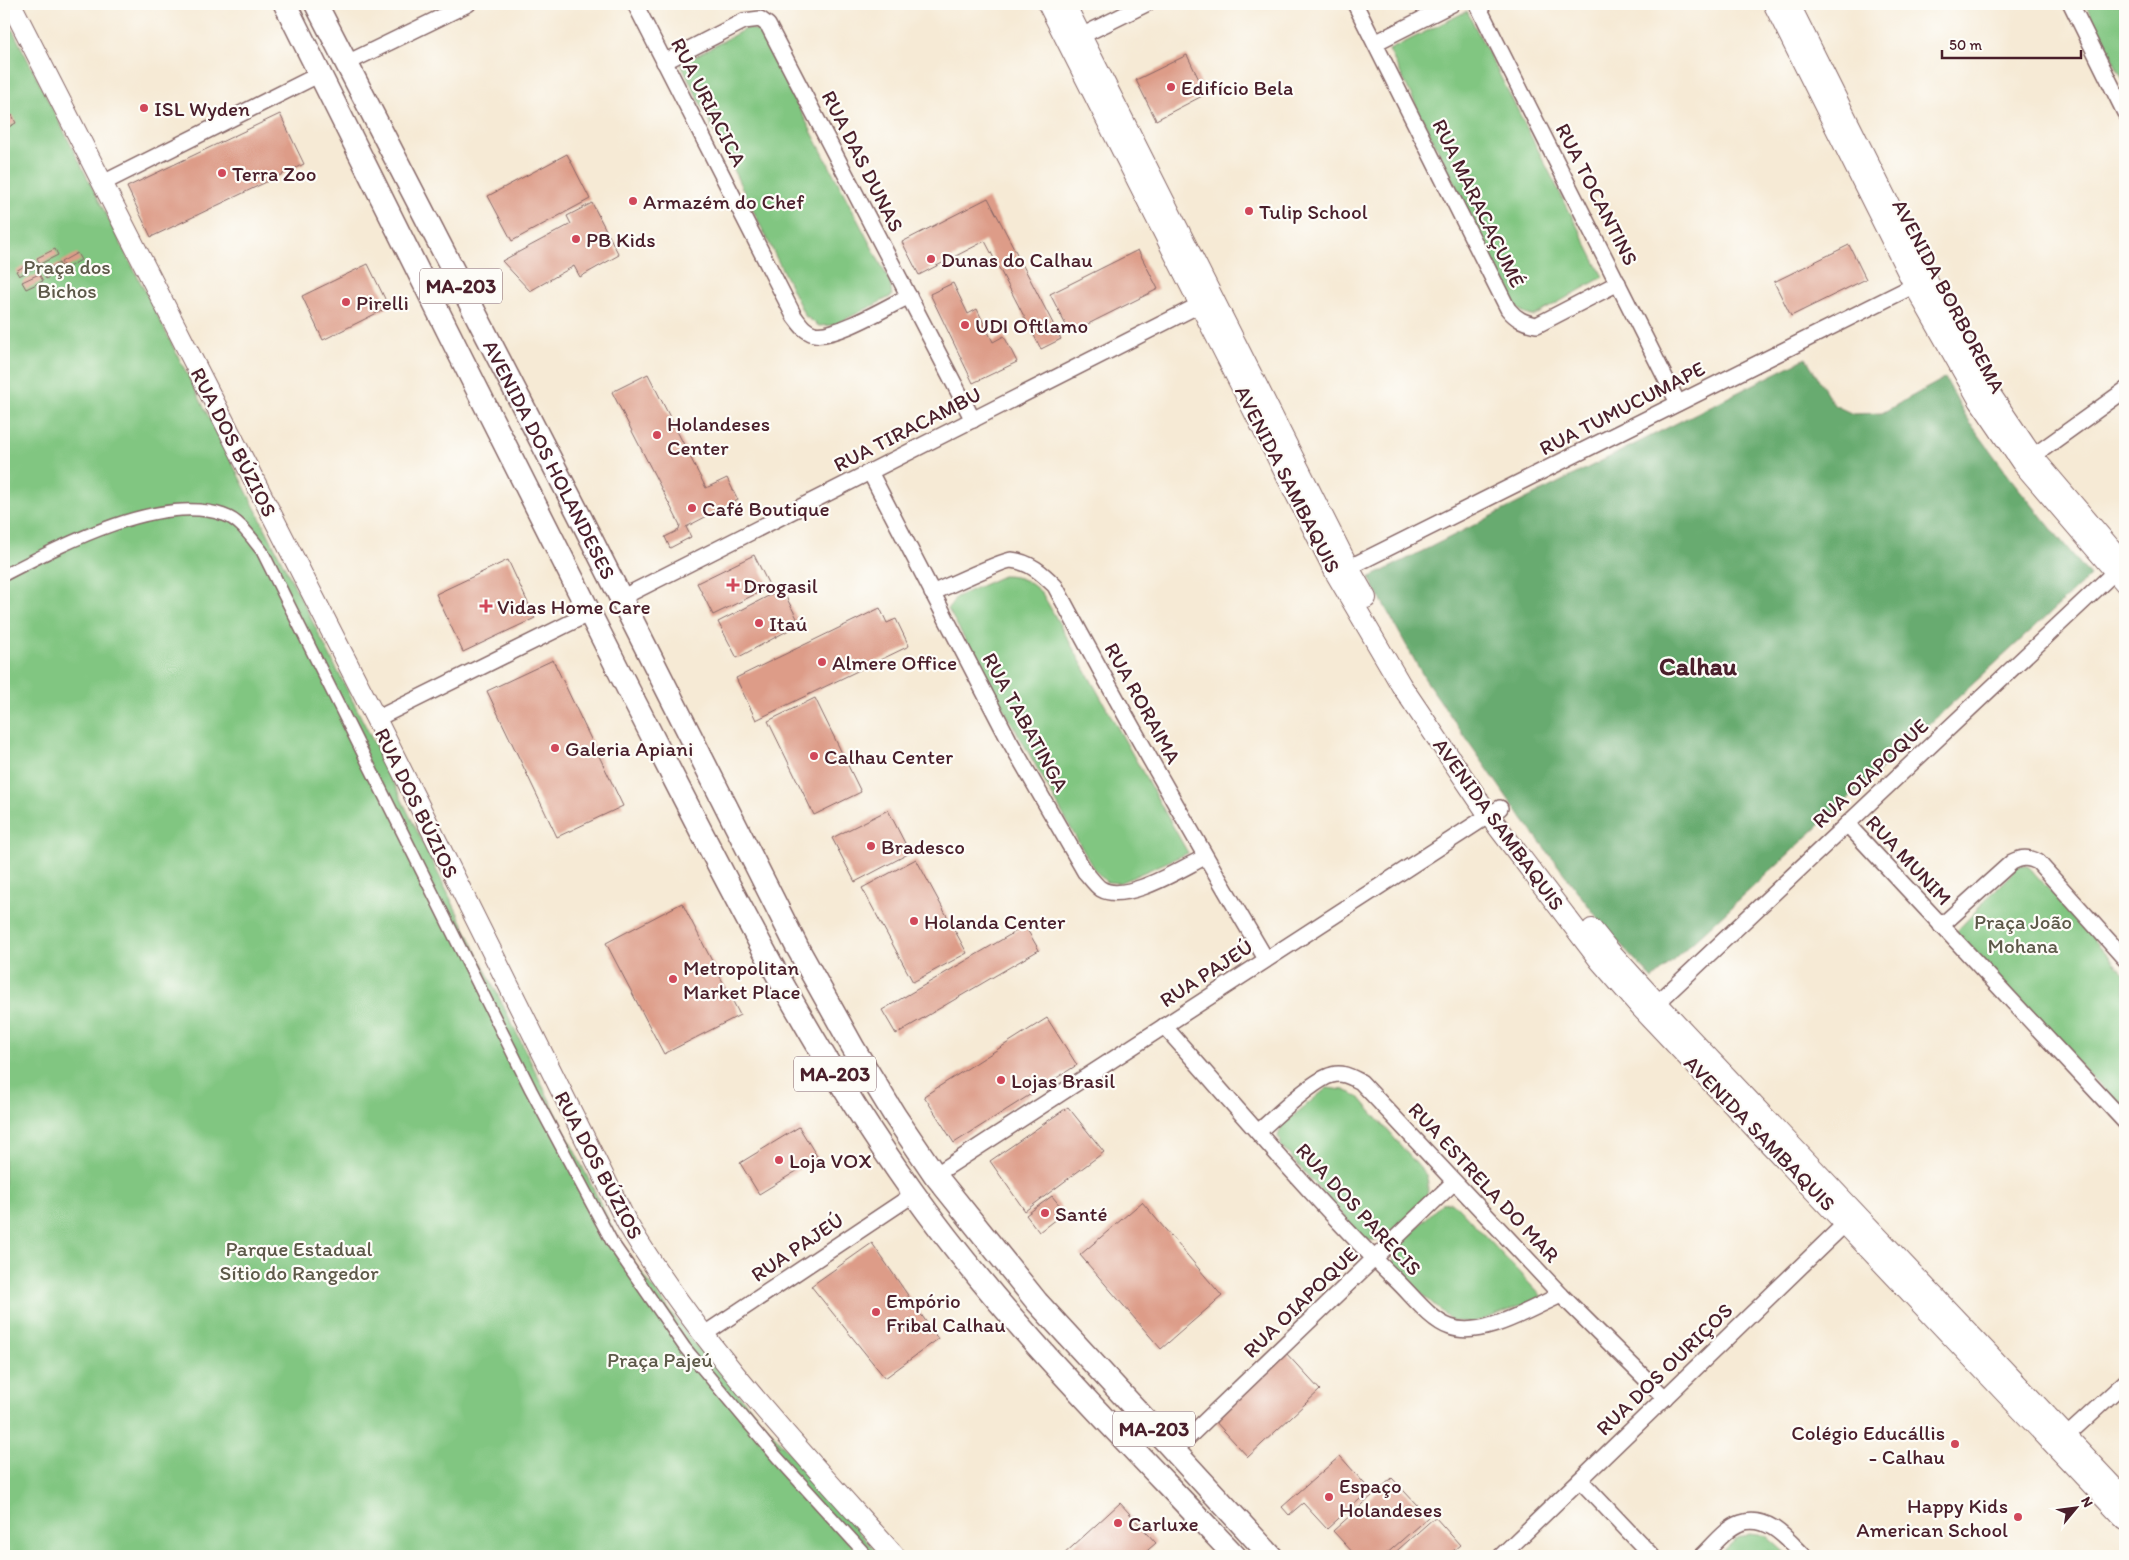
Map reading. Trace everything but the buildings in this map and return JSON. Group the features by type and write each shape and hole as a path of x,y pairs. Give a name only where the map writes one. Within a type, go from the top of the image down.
{"main road":[{"name":"RUA DOS BÚZIOS","path":"11,4 101,184 376,719 627,1223 660,1276 703,1335 802,1452 894,1556"},
{"name":"AVENIDA DOS HOLANDESES","path":"285,4 674,779 791,999 823,1055 914,1194 961,1257 1040,1349 1234,1556"},
{"name":"AVENIDA DOS HOLANDESES","path":"316,4 576,509 797,947 912,1144 1037,1302 1271,1556"},
{"name":"AVENIDA SAMBAQUIS","path":"1048,4 1074,39 1401,685 1494,811 1600,961 1651,1008 1851,1218 2061,1442 2125,1520"},
{"name":"AVENIDA SAMBAQUIS","path":"1065,4 1074,39"},
{"path":"492,419 508,409 514,408 519,411 558,490 576,509"},
{"path":"560,554 570,560 577,568 631,668 637,674 644,674 656,668"},
{"name":"AVENIDA SAMBAQUIS","path":"2061,1442 2125,1498"}],"street":[{"path":"347,64 468,4"},
{"name":"RUA URIACICA","path":"635,4 794,316 805,330 816,334 836,332 908,296"},
{"path":"1074,39 1146,4"},
{"name":"RUA MARACAÇUMÉ","path":"1355,4 1508,309 1515,318 1537,325 1618,283"},
{"path":"1375,43 1452,4"},
{"name":"RUA TOCANTINS","path":"1477,4 1678,404"},
{"name":"AVENIDA BORBOREMA","path":"1772,4 1921,282"},
{"name":"AVENIDA BORBOREMA","path":"1790,4 1979,401 2122,571"},
{"path":"2071,4 2125,113"},
{"name":"RUA DAS DUNAS","path":"664,62 744,21 760,19 768,25 972,420"},
{"path":"101,184 320,74"},
{"name":"RUA TUMUCUMAPE","path":"1342,571 1921,282"},
{"name":"RUA TIRACAMBU","path":"620,598 1206,302"},
{"path":"2027,460 2125,390"},
{"name":"RUA TABATINGA","path":"870,472 1009,740 1086,872 1101,889 1125,892 1138,889 1205,856"},
{"path":"4,575 64,544 127,521 173,511 198,510 225,515 245,530 262,551 531,1090 612,1242 685,1348 776,1456 867,1556"},
{"name":"RUA RORAIMA","path":"932,593 1009,560 1026,563 1041,572 1054,586 1109,688 1266,959"},
{"name":"RUA OIAPOQUE","path":"1651,1008 1847,824 2122,571"},
{"path":"376,719 590,613"},
{"name":"RUA PAJEÚ","path":"935,1175 1494,811"},
{"name":"RUA MUNIM","path":"1847,824 2125,1122"},
{"path":"1941,926 2012,862 2020,858 2030,858 2038,862 2125,959"},
{"name":"RUA DOS PARECIS","path":"1164,1026 1375,1259 1433,1316 1450,1327 1467,1330 1488,1327 1560,1295"},
{"name":"RUA ESTRELA DO MAR","path":"1258,1132 1314,1085 1331,1075 1346,1074 1361,1082 1560,1295 1665,1398"},
{"name":"RUA OIAPOQUE","path":"1174,1451 1454,1182"},
{"name":"RUA PAJEÚ","path":"703,1335 914,1194"},
{"name":"RUA DOS OURIÇOS","path":"1501,1556 1851,1218"},
{"path":"2061,1442 2125,1382"},
{"path":"1580,1480 1652,1556"},
{"path":"1702,1556 1731,1529 1741,1523 1749,1522 1761,1522 1772,1527 1804,1556"}],"green space":[{"path":"2085,4 2125,4 2125,84"},
{"path":"1467,11 1603,277 1534,316 1525,314 1515,306 1389,50"},
{"name":"Parque Estadual Sítio do Rangedor","path":"4,13 365,725 620,1243 693,1342 880,1556 4,1556"},
{"path":"747,28 759,31 890,282 892,296 834,325 819,326 805,316 681,64"},
{"path":"1806,358 1834,405 1853,414 1882,413 1945,378 1968,420 2011,479 2090,576 1653,979 1606,929 1513,806 1425,679 1369,578"},
{"path":"1003,576 1024,580 1042,593 1188,853 1119,883 1106,882 1093,868 948,609 956,597"},
{"name":"Praça João Mohana","path":"2018,866 2028,866 2125,974 2125,1112 1955,933"},
{"path":"1327,1088 1344,1090 1358,1096 1426,1175 1428,1189 1424,1199 1399,1226 1381,1239 1365,1240 1282,1147 1278,1136 1282,1125"},
{"path":"1450,1202 1457,1206 1543,1298 1471,1324 1451,1320 1393,1268 1394,1255 1398,1246 1442,1203"},
{"path":"1749,1534 1766,1536 1789,1556 1718,1556 1734,1541"}],"place":[{"name":"Edifício Bela","path":"1171,87"},
{"name":"ISL Wyden","path":"144,108"},
{"name":"Terra Zoo","path":"222,173"},
{"name":"Armazém do Chef","path":"633,201"},
{"name":"Tulip School","path":"1249,211"},
{"name":"PB Kids","path":"576,239"},
{"name":"Dunas do Calhau","path":"931,259"},
{"name":"Pirelli","path":"346,302"},
{"name":"UDI Oftlamo","path":"965,325"},
{"name":"Holandeses Center","path":"657,435"},
{"name":"Café Boutique","path":"692,508"},
{"name":"Drogasil","path":"733,585"},
{"name":"Vidas Home Care","path":"486,606"},
{"name":"Itaú","path":"759,623"},
{"name":"Almere Office","path":"822,662"},
{"name":"Galeria Apiani","path":"555,748"},
{"name":"Calhau Center","path":"814,756"},
{"name":"Bradesco","path":"871,846"},
{"name":"Holanda Center","path":"914,921"},
{"name":"Metropolitan Market Place","path":"673,979"},
{"name":"Lojas Brasil","path":"1001,1080"},
{"name":"Loja VOX","path":"779,1160"},
{"name":"Santé","path":"1045,1213"},
{"name":"Empório Fribal Calhau","path":"876,1312"},
{"name":"Colégio Educállis - Calhau","path":"1955,1444"},
{"name":"Espaço Holandeses","path":"1329,1497"},
{"name":"Happy Kids American School","path":"2018,1517"},
{"name":"Carluxe","path":"1118,1523"}],"district":[{"name":"Calhau","path":"1698,666"}],"park label":[{"name":"Praça dos Bichos","path":"67,278"},
{"name":"Praça Pajeú","path":"660,1359"}]}
